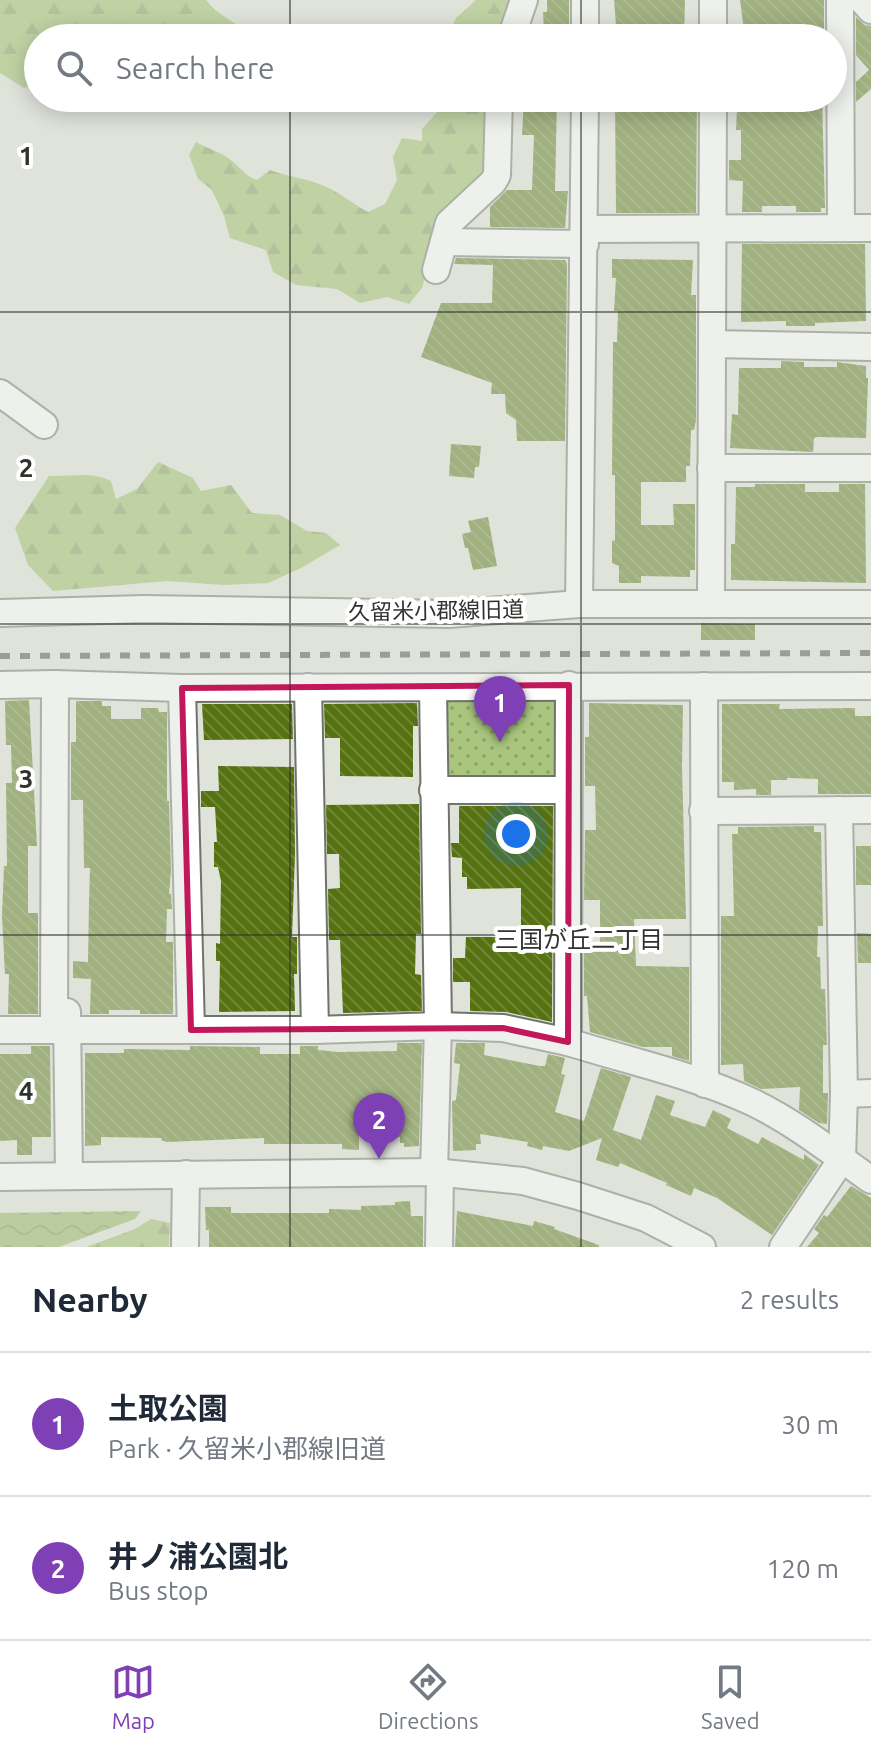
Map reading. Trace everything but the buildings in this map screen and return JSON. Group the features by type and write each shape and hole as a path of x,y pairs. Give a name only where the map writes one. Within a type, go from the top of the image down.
{"street":[{"path":"516,24 524,0"},
{"path":"585,0 585,24"},
{"path":"713,0 713,24"},
{"path":"840,0 840,24"},
{"path":"862,0 871,10"},
{"path":"436,270 449,223 497,175 499,112"},
{"path":"579,604 585,112"},
{"path":"711,603 713,112"},
{"path":"840,112 841,228"},
{"path":"444,242 712,227 871,228"},
{"path":"712,344 871,347"},
{"path":"0,393 44,425"},
{"path":"711,468 871,468"},
{"name":"久留米小郡線旧道","path":"0,613 144,609 449,614 579,604 871,604"},
{"path":"58,684 65,1176"},
{"path":"0,685 182,688 871,686"},
{"path":"568,1042 569,685"},
{"path":"704,686 705,1084"},
{"path":"308,687 315,1030"},
{"path":"182,688 191,1030"},
{"path":"433,688 439,1247"},
{"path":"433,790 567,790"},
{"path":"783,1247 842,1159 844,1094 839,810"},
{"path":"703,811 871,810"},
{"path":"0,1030 503,1028 568,1042 705,1084 751,1102 871,1180"},
{"path":"844,1094 871,1093"},
{"path":"0,1177 437,1172 523,1181 578,1196 646,1218 702,1247"},
{"path":"185,1247 186,1174"}],"highlighted area":[{"path":"569,685 568,1042 503,1028 191,1030 182,688"}],"shaded area":[{"path":"448,693 552,694 558,702 559,782 442,784 439,702"}],"green space":[{"path":"0,0 206,0 236,24 24,24 24,88 0,73"},
{"path":"476,0 516,0 508,24 453,24"},
{"path":"437,112 491,112 489,169 430,260 422,288 409,304 387,297 360,303 337,289 296,285 273,272 266,250 230,238 212,190 198,179 189,155 196,142 228,157 257,180 270,170 310,181 335,191 368,212 385,204 397,180 393,157 402,138 422,141 422,129"},
{"path":"158,462 193,478 201,491 231,485 252,513 280,515 307,531 326,533 340,545 268,583 224,585 167,581 53,591 28,565 15,528 49,476 88,475 103,478 111,481 116,499 137,489"},
{"path":"151,1219 170,1223 169,1247 86,1247 135,1229"}],"water":[{"path":"141,1211 135,1219 59,1247 0,1247 0,1213"}],"railway":[{"path":"0,656 871,653"}],"place":[{"name":"土取公園","path":"500,742"},
{"name":"井ノ浦公園北","path":"379,1159"}],"district":[{"name":"三国が丘二丁目","path":"579,939"}]}
